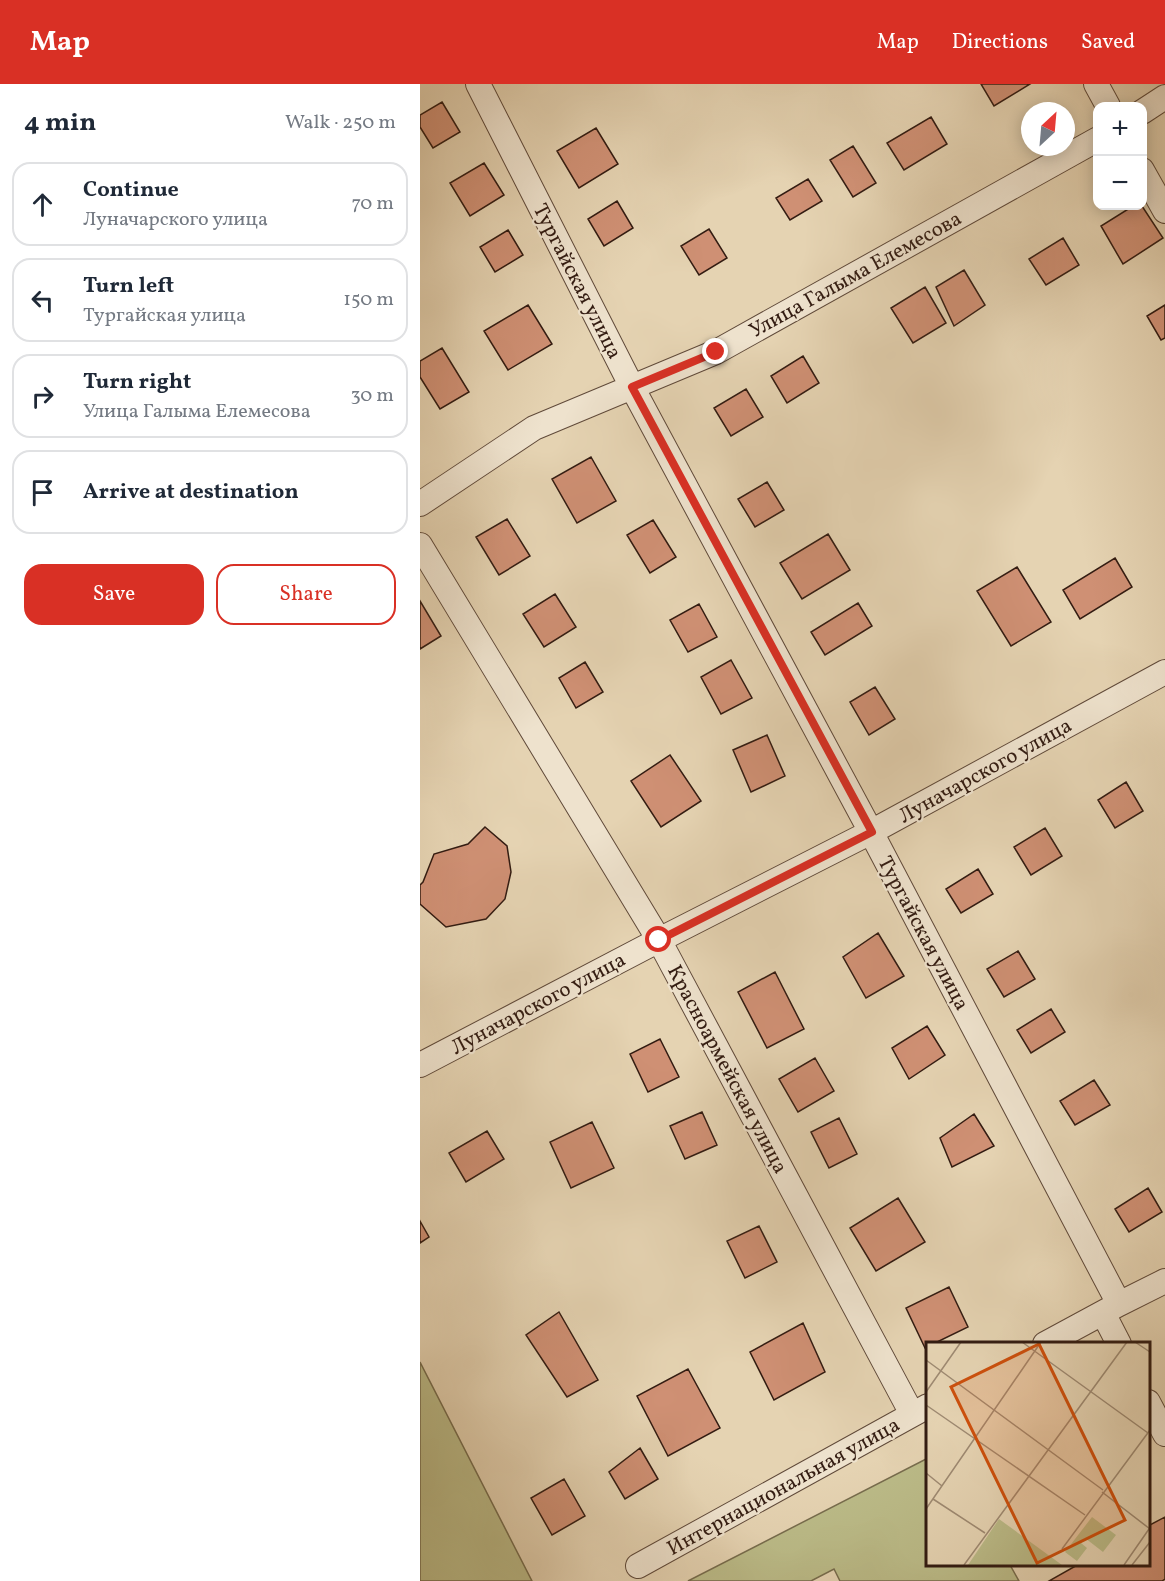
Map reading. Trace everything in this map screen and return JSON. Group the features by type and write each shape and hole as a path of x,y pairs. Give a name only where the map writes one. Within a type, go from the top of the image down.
{"street":[{"name":"Тургайская улица","path":"478,84 632,387 872,832 1111,1308 1119,1342"},
{"path":"1096,84 1106,102"},
{"path":"1147,109 1165,97"},
{"name":"Улица Галыма Елемесова","path":"420,504 534,428 716,352 1093,143"},
{"path":"1147,177 1165,211"},
{"name":"Красноармейская улица","path":"420,545 659,940 920,1410"},
{"name":"Луначарского улица","path":"420,1065 872,832 1165,672"},
{"path":"1049,1342 1165,1281"},
{"path":"1150,1404 1165,1434"},
{"name":"Интернациональная улица","path":"638,1566 920,1410"}],"green space":[{"path":"420,1362 532,1581 420,1581"},
{"path":"926,1459 926,1566 1011,1566 1019,1581 840,1581 834,1569 811,1581 688,1581"}],"building":[{"path":"981,84 1030,84 994,106"},
{"path":"442,102 460,132 433,148 420,127 420,115"},
{"path":"931,117 947,144 904,170 887,143"},
{"path":"596,128 618,164 579,188 557,151"},
{"path":"853,146 876,183 853,197 830,160"},
{"path":"484,163 504,195 470,216 450,183"},
{"path":"808,179 822,201 790,220 776,198"},
{"path":"617,201 633,228 604,246 588,219"},
{"path":"1127,210 1145,210 1163,238 1123,264 1101,226"},
{"path":"709,229 727,258 699,275 681,246"},
{"path":"508,230 523,255 495,272 480,247"},
{"path":"1063,238 1079,265 1046,285 1029,259"},
{"path":"964,270 985,305 954,326 936,287"},
{"path":"925,287 946,323 913,343 891,308"},
{"path":"528,305 552,344 508,370 484,331"},
{"path":"1165,305 1165,338 1161,340 1147,316"},
{"path":"442,348 469,392 440,409 420,377 420,361"},
{"path":"803,356 819,383 787,403 771,376"},
{"path":"746,389 763,417 731,436 714,408"},
{"path":"591,457 616,501 577,523 552,479"},
{"path":"767,482 784,510 755,527 738,499"},
{"path":"507,519 530,556 499,575 476,537"},
{"path":"653,520 676,557 650,573 627,535"},
{"path":"828,534 850,570 802,599 780,563"},
{"path":"1115,558 1132,587 1080,619 1063,590"},
{"path":"1017,567 1051,622 1011,646 977,591"},
{"path":"555,594 576,627 544,647 523,614"},
{"path":"420,601 441,636 420,649"},
{"path":"858,603 872,626 825,655 811,632"},
{"path":"699,604 717,637 688,652 670,620"},
{"path":"731,660 752,698 721,714 701,677"},
{"path":"585,662 603,692 576,708 559,678"},
{"path":"875,687 895,719 869,735 850,702"},
{"path":"767,735 785,776 751,792 733,750"},
{"path":"670,755 701,801 661,827 631,781"},
{"path":"1126,782 1143,811 1115,828 1098,800"},
{"path":"485,827 507,846 511,872 505,899 486,919 446,927 420,904 420,885 434,854 468,844"},
{"path":"1045,828 1062,856 1031,875 1014,847"},
{"path":"978,869 993,894 961,913 946,889"},
{"path":"878,933 904,976 866,998 843,957"},
{"path":"1018,951 1035,979 1004,997 987,969"},
{"path":"775,972 804,1029 767,1048 738,992"},
{"path":"1051,1009 1065,1032 1031,1053 1017,1030"},
{"path":"927,1026 945,1055 909,1079 892,1048"},
{"path":"660,1039 679,1077 648,1092 630,1054"},
{"path":"815,1058 834,1091 798,1112 779,1079"},
{"path":"1094,1080 1110,1105 1075,1125 1060,1101"},
{"path":"702,1112 717,1145 685,1159 670,1126"},
{"path":"974,1114 994,1146 952,1167 940,1138"},
{"path":"839,1118 857,1154 829,1168 811,1132"},
{"path":"592,1122 614,1168 571,1188 550,1142"},
{"path":"487,1131 504,1159 466,1182 449,1153"},
{"path":"1148,1188 1162,1212 1129,1232 1115,1209"},
{"path":"898,1198 925,1242 876,1271 850,1228"},
{"path":"420,1221 429,1237 420,1243"},
{"path":"759,1226 777,1262 745,1278 727,1241"},
{"path":"949,1287 968,1327 937,1342 926,1342 925,1348 906,1308"},
{"path":"559,1312 598,1380 567,1397 526,1335"},
{"path":"803,1323 825,1372 774,1400 750,1352"},
{"path":"688,1369 720,1428 668,1456 637,1396"},
{"path":"640,1448 658,1479 625,1499 609,1472"},
{"path":"564,1479 585,1516 552,1535 531,1498"},
{"path":"1165,1517 1165,1579 1162,1581 1049,1581 1075,1566 1150,1566 1150,1525"}],"route":[{"path":"659,940 872,832 632,387 716,352"}]}
